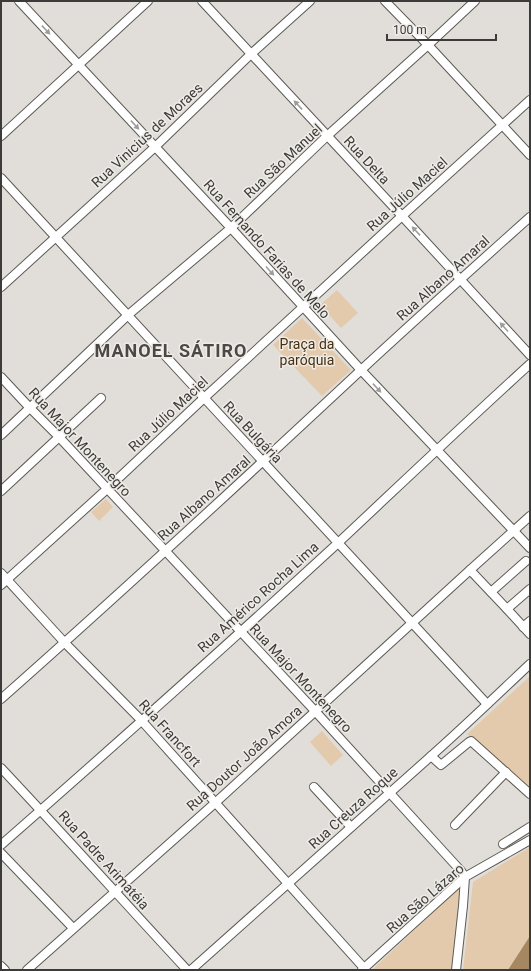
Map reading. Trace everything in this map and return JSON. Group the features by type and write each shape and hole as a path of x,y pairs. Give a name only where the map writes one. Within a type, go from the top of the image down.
{"street":[{"name":"Rua Fernando Farias de Melo","path":"19,1 361,370 530,548"},
{"path":"1,136 148,1"},
{"name":"Rua Delta","path":"202,1 530,355"},
{"name":"Rua Vinicius de Moraes","path":"1,287 155,147 310,1"},
{"path":"385,1 530,155"},
{"name":"Rua São Manuel","path":"1,435 128,315 231,228 327,136 475,1"},
{"name":"Rua Júlio Maciel","path":"3,579 107,489 204,398 530,100"},
{"name":"Rua Bulgária","path":"1,178 487,704"},
{"name":"Rua Albano Amaral","path":"1,700 263,462 361,370 530,216"},
{"name":"Rua Américo Rocha Lima","path":"1,845 338,542 530,364"},
{"name":"Rua Major Montenegro","path":"1,377 315,711 465,877"},
{"path":"1,491 101,398"},
{"name":"Rua Doutor João Amora","path":"27,970 215,803 530,516"},
{"path":"491,592 526,561"},
{"path":"470,570 507,609 527,624 530,634"},
{"name":"Rua Francfort","path":"3,579 141,720 289,883 363,969"},
{"path":"507,609 530,589"},
{"name":"Rua Creuza Roque","path":"191,970 431,756 530,664"},
{"path":"431,756 441,764 472,741 530,794"},
{"name":"Rua Padre Arimatéia","path":"1,768 187,970"},
{"path":"455,825 506,772"},
{"path":"314,787 351,827"},
{"path":"503,844 530,827"},
{"name":"Rua São Lázaro","path":"363,969 465,877 530,840"},
{"path":"1,853 73,928"},
{"path":"456,970 464,906 465,877"},
{"path":"1,966 5,970"}],"green space":[{"path":"337,290 358,313 341,328 320,305"},
{"name":"Praça da paróquia","path":"302,318 351,370 322,396 273,345"},
{"path":"106,499 113,507 99,521 91,512"},
{"path":"530,676 530,792 467,734"},
{"path":"322,731 343,755 331,766 310,742"},
{"path":"530,847 530,970 463,970 473,882"},
{"path":"459,888 461,890 452,970 372,970"}],"shaded area":[{"path":"530,936 530,970 508,970"}],"district":[{"name":"MANOEL SÁTIRO","path":"171,350"}]}
